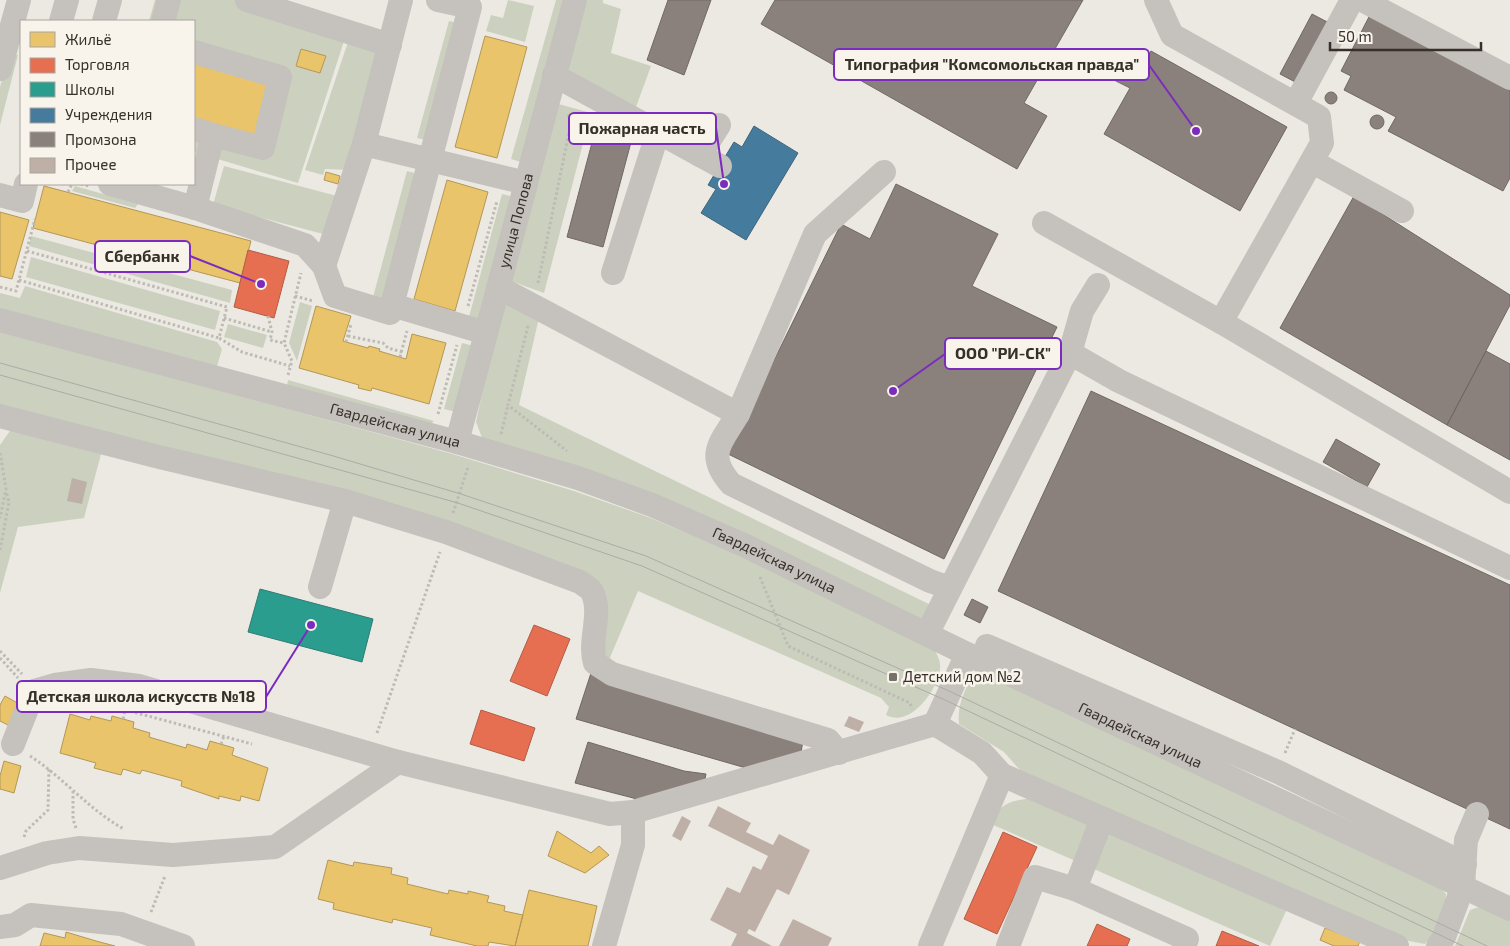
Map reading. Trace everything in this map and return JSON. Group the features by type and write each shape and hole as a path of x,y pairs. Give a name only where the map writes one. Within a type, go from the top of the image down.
{"street":[{"path":"0,69 9,45 19,0"},
{"path":"61,20 67,0"},
{"path":"104,20 110,0"},
{"path":"163,20 168,0"},
{"path":"247,0 390,45"},
{"path":"313,267 364,144 401,0"},
{"path":"104,186 195,208 305,245 313,267 335,296 390,313 470,7 438,0"},
{"name":"улица Попова","path":"465,444 486,334 575,0"},
{"path":"1156,0 1172,35 1319,117 1322,143 1313,162 1221,322"},
{"path":"1296,103 1352,0"},
{"path":"1362,0 1510,78"},
{"path":"195,52 280,77 262,148 204,132 195,208"},
{"path":"554,75 710,161 719,125"},
{"path":"613,273 658,132"},
{"path":"364,144 526,183"},
{"path":"1313,162 1402,211"},
{"path":"884,172 815,234 738,414 716,451 718,470 731,484 930,581 950,588"},
{"path":"0,195 22,201 26,185"},
{"path":"1044,223 1221,322 1510,492"},
{"path":"1098,285 1082,310 1070,353 930,628 1278,772 1464,875"},
{"path":"498,287 738,414"},
{"path":"392,305 486,334"},
{"name":"Гвардейская улица","path":"0,320 465,444 578,478 634,498 930,628 966,654 1464,875 1510,909"},
{"path":"1070,353 1119,381 1510,568"},
{"path":"0,416 158,457 345,501 446,532 580,582 591,590 595,600 592,654 595,663 612,674 828,740 839,753"},
{"path":"320,587 345,501"},
{"path":"927,726 966,654"},
{"path":"13,744 34,691 55,684 91,680 140,686 370,755 610,814 633,812 927,726 982,753 1002,776 1397,946"},
{"path":"5,862 47,852 79,848 173,855 275,847 398,762"},
{"path":"930,946 1002,776"},
{"path":"604,946 633,846 633,812"},
{"path":"1438,946 1446,932 1464,875 1466,840 1477,814"},
{"path":"1075,888 1102,819"},
{"path":"1008,946 1035,878 1075,888 1187,939 1184,946"},
{"path":"0,927 15,925 31,915 121,924 183,946"}],"path":[{"path":"437,419 503,177"},
{"path":"68,192 72,185"},
{"path":"0,287 16,291 27,251 227,307 218,338"},
{"path":"288,376 292,361 284,343 313,267"},
{"path":"19,280 218,338 242,352 290,366"},
{"path":"268,316 272,332 270,340 284,343"},
{"path":"224,318 272,332"},
{"path":"346,342 348,336 377,342 402,352 400,357"},
{"path":"374,347 377,342"},
{"path":"500,436 508,406"},
{"path":"370,755 446,532 461,494 465,444"},
{"path":"0,453 9,502 0,550"},
{"path":"0,518 6,489"},
{"path":"746,546 788,646 910,703 927,726"},
{"path":"0,651 28,681"},
{"path":"108,705 256,745"},
{"path":"123,718 125,710"},
{"path":"1284,754 1295,729"},
{"path":"222,744 224,736"},
{"path":"13,744 49,768 72,791 126,830"},
{"path":"5,862 26,831 48,810 49,768"},
{"path":"72,791 73,819 79,848"},
{"path":"144,932 173,855"}],"green space":[{"path":"155,0 236,0 346,35 298,183 195,152 195,20 149,20"},
{"path":"508,0 534,6 525,42 486,31 491,15 503,18"},
{"path":"556,0 570,0 524,163 511,159"},
{"path":"579,0 603,0 603,3 621,9 611,53 651,66 636,107 561,65"},
{"path":"449,21 462,24 430,141 417,138"},
{"path":"350,36 385,49 351,170 325,169 323,175 305,170"},
{"path":"9,53 18,55 0,125 0,87"},
{"path":"555,103 591,113 544,293 511,281"},
{"path":"224,166 337,196 327,235 213,205"},
{"path":"407,171 422,175 387,305 372,301"},
{"path":"75,186 138,204 135,208 72,191"},
{"path":"502,194 518,198 484,321 469,317"},
{"path":"31,236 232,290 230,303 29,246"},
{"path":"31,257 220,311 215,330 26,277"},
{"path":"25,286 217,342 222,349 216,370 0,311 0,293 20,298"},
{"path":"503,296 540,313 519,405 935,607 926,625 483,440 476,422"},
{"path":"300,302 312,306 297,361 289,343"},
{"path":"228,324 267,335 263,348 224,337"},
{"path":"0,331 449,453 574,491 648,517 758,563 934,648 940,663 938,678 934,688 921,706 904,717 895,718 886,715 889,707 881,698 638,591 609,660 598,652 597,587 0,410"},
{"path":"462,343 478,347 460,413 444,409"},
{"path":"288,380 434,421 427,427 286,391"},
{"path":"12,428 101,454 84,518 18,527 0,593 0,445"},
{"path":"984,673 1442,890 1446,894 1442,914 1432,933 1425,944 1409,941 1298,898 1028,779 1004,752 959,724 960,704 965,692 975,674"},
{"path":"1037,798 1287,909 1270,946 991,824 1003,806 1015,801"},
{"path":"1482,906 1510,920 1510,946 1455,946 1470,910"}],"building: Жильё":[{"path":"485,36 527,47 497,158 455,147"},
{"path":"301,49 326,56 320,73 296,66"},
{"path":"195,60 270,82 257,138 195,120"},
{"path":"326,172 340,176 338,184 324,180"},
{"path":"447,180 488,192 455,311 414,299"},
{"path":"44,186 251,241 240,283 33,228"},
{"path":"0,212 29,220 12,279 0,276"},
{"path":"316,306 351,316 343,341 346,342 380,349 379,351 406,359 412,334 446,343 429,404 372,388 371,391 358,388 359,385 299,368"},
{"path":"5,696 21,705 10,726 0,721 0,705"},
{"path":"70,714 90,720 91,716 111,721 112,716 134,722 133,728 150,733 149,737 186,748 187,744 207,750 210,741 234,748 232,755 268,768 259,801 241,796 240,801 219,796 219,799 181,786 182,781 142,770 140,774 123,769 121,775 94,768 96,763 60,753"},
{"path":"4,761 21,766 14,793 0,789 0,776"},
{"path":"557,831 591,853 599,846 609,855 585,873 548,856"},
{"path":"328,860 353,866 354,862 392,868 391,874 408,878 407,884 448,894 449,890 468,894 468,891 489,896 487,902 505,906 504,911 523,915 515,946 489,942 488,946 477,946 430,935 432,928 393,919 392,923 333,909 334,903 318,899"},
{"path":"529,890 597,906 588,946 515,946"},
{"path":"1325,928 1360,941 1358,946 1334,946 1320,940"},
{"path":"66,932 115,946 40,946 44,933 65,938"}],"building: Торговля":[{"path":"248,250 289,261 274,318 234,307"},
{"path":"534,625 570,639 547,696 510,681"},
{"path":"481,710 535,728 524,761 470,744"},
{"path":"1003,832 1037,847 997,934 964,919"},
{"path":"1097,924 1130,939 1127,946 1087,946"},
{"path":"1222,931 1259,946 1216,946"}],"building: Школы":[{"path":"260,589 373,619 362,662 248,632"}],"building: Учреждения":[{"path":"754,126 798,153 746,240 701,213 716,189 708,185 734,142 742,147"}],"building: Промзона":[{"path":"668,0 711,0 684,75 647,60"},
{"path":"775,0 1083,0 1024,103 1047,116 1017,169 761,24"},
{"path":"1371,13 1510,86 1510,178 1503,191 1388,131 1396,117 1344,90 1351,76 1341,71"},
{"path":"1312,14 1333,25 1301,85 1280,74"},
{"path":"1129,49 1146,59 1151,51 1287,127 1240,211 1104,134 1130,88 1112,79"},
{"path":"1329,92 1333,92 1337,98 1333,104 1329,104 1325,100 1325,96"},
{"path":"1377,115 1382,117 1384,122 1382,127 1377,129 1372,127 1370,122 1372,117"},
{"path":"598,120 634,131 603,247 567,237"},
{"path":"896,184 998,234 972,286 1057,327 944,559 728,454 841,224 870,239"},
{"path":"1354,196 1510,295 1510,305 1447,425 1280,328"},
{"path":"1486,351 1510,364 1510,460 1447,425"},
{"path":"1091,391 1510,585 1510,829 998,591"},
{"path":"1336,439 1380,464 1367,487 1323,462"},
{"path":"972,599 988,607 980,623 964,615"},
{"path":"591,673 803,740 801,753 746,768 576,719"},
{"path":"588,742 684,771 706,774 705,779 641,800 575,783"}],"building: Прочее":[{"path":"72,478 87,482 82,504 67,501"},
{"path":"849,716 864,722 859,732 844,726"},
{"path":"718,806 751,823 746,832 773,845 779,834 810,850 789,895 777,889 755,932 749,929 747,933 772,946 731,946 737,934 710,920 727,887 740,893 753,866 761,870 768,856 708,826"},
{"path":"682,816 691,821 681,841 672,836"},
{"path":"793,919 832,938 828,946 779,946"}],"tram line":[{"path":"0,363 330,455 461,494 646,556 949,691 1487,946"},
{"path":"0,375 458,503 642,566 945,700 1463,946"}],"place":[{"name":"Типография \"Комсомольская правда\"","path":"1196,131"},
{"name":"Пожарная часть","path":"724,184"},
{"name":"Сбербанк","path":"261,284"},
{"name":"ООО \"РИ-СК\"","path":"893,391"},
{"name":"Детская школа искусств №18","path":"311,625"},
{"name":"Детский дом №2","path":"893,677"}]}
